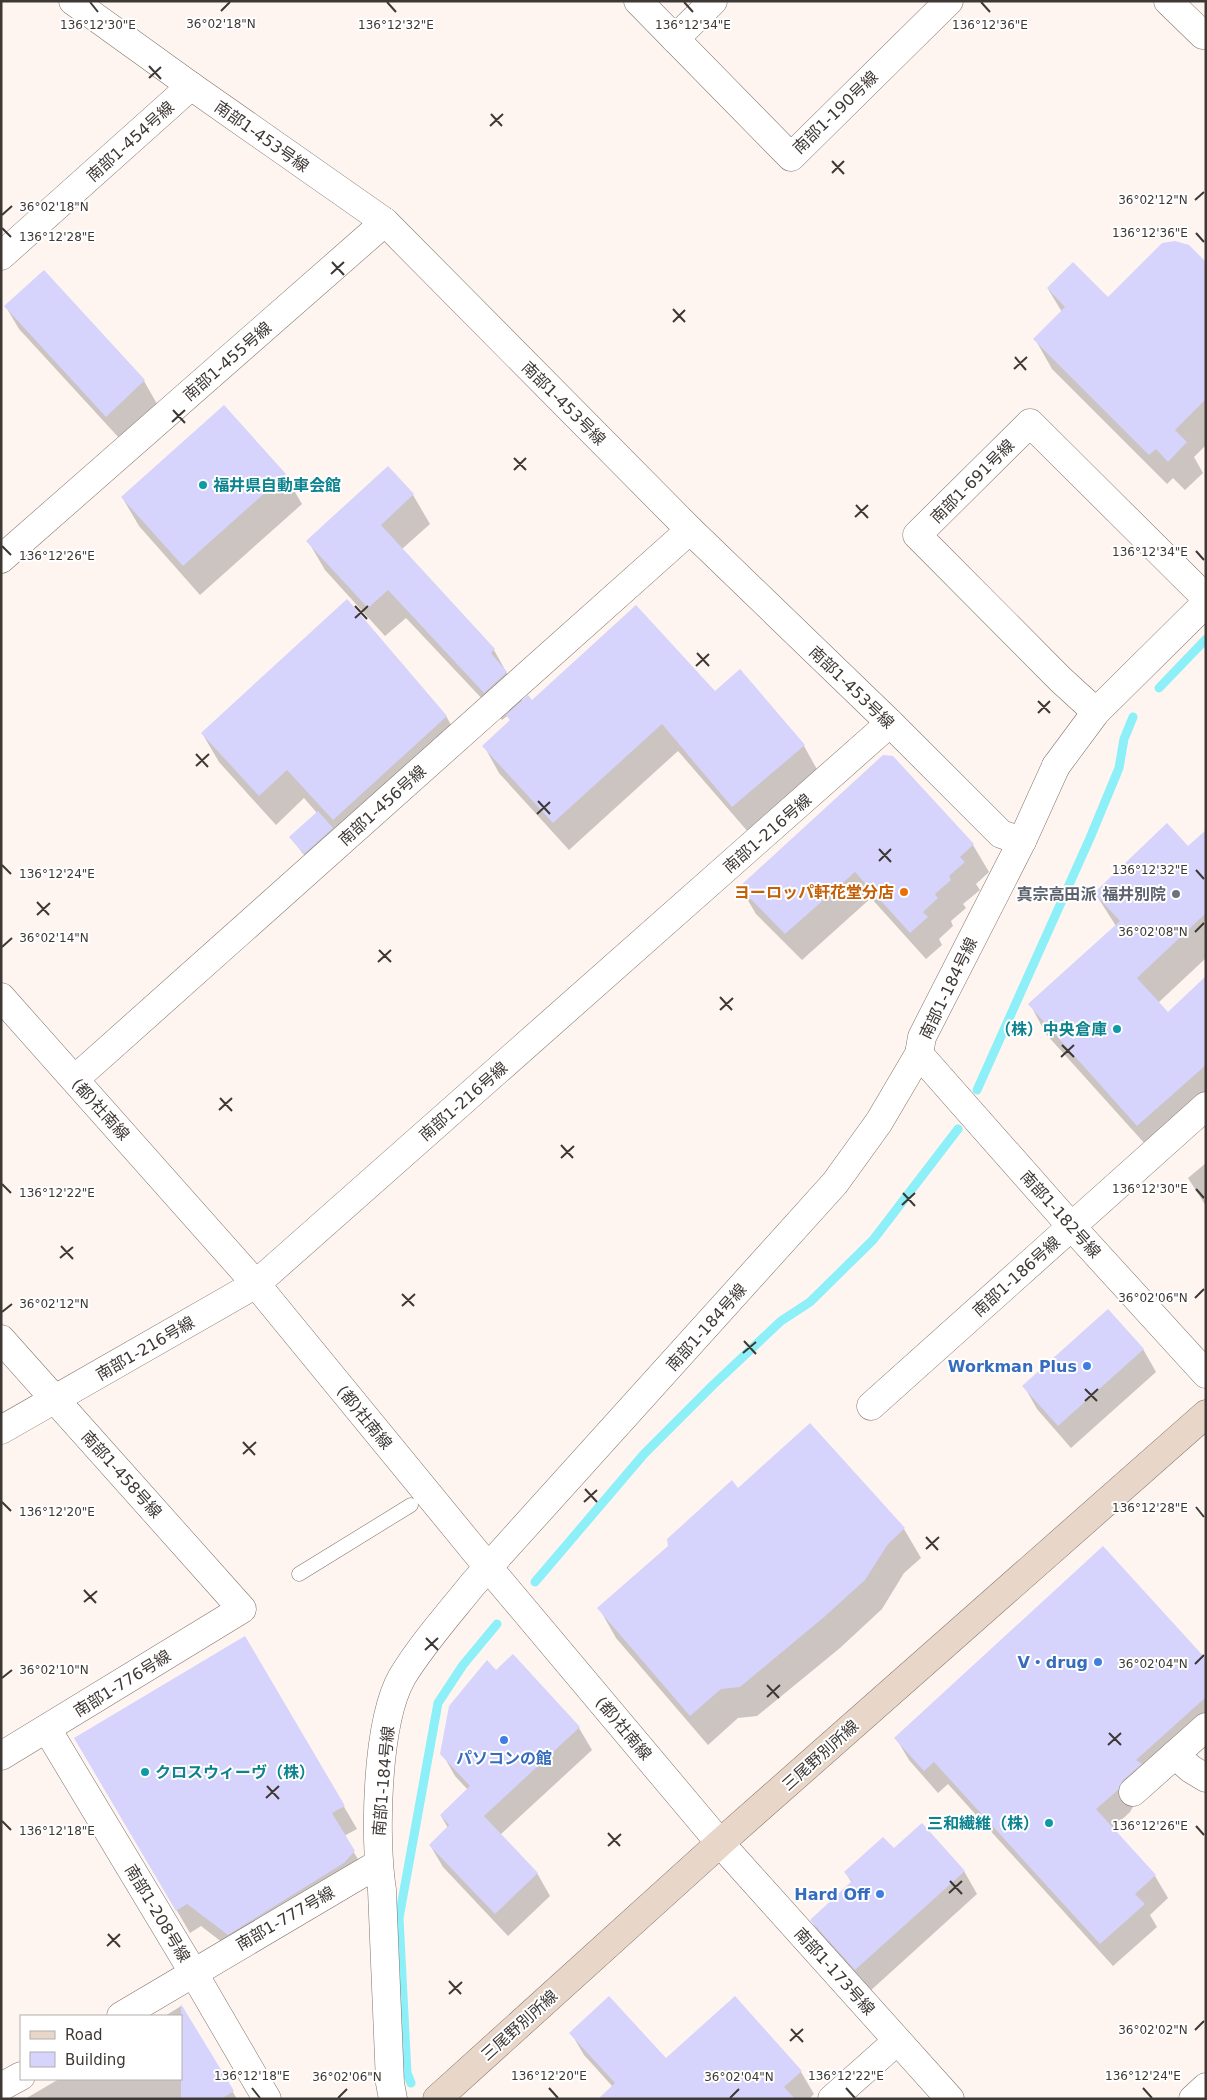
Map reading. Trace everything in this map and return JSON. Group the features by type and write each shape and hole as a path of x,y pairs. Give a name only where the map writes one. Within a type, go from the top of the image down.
{"main road":[{"name":"三尾野別所線","path":"437,2099 720,1843 1206,1414"}],"street":[{"name":"南部1-453号線","path":"73,1 385,222 690,530 890,723 1001,834 1022,841"},
{"name":"南部1-190号線","path":"638,1 791,156 949,1"},
{"path":"675,39 712,1"},
{"path":"1168,1 1203,35 1206,32"},
{"name":"南部1-454号線","path":"1,256 191,86"},
{"name":"南部1-455号線","path":"1,559 385,222"},
{"name":"南部1-691号線","path":"1096,712 1060,679 917,535 1030,424 1206,598"},
{"name":"南部1-456号線","path":"74,1079 690,530"},
{"name":"南部1-184号線","path":"393,2099 390,2083 382,1890 378,1864 380,1786 385,1738 391,1708 402,1678 434,1632 488,1567 835,1183 879,1122 919,1054 922,1037 1022,841 1056,766 1096,712 1206,603"},
{"name":"南部1-216号線","path":"1,1430 256,1284 890,723"},
{"name":"(都)社南線","path":"1,997 256,1284 488,1567 720,1843"},
{"name":"南部1-182号線","path":"919,1054 1071,1226 1206,1374"},
{"name":"南部1-186号線","path":"871,1406 1206,1106"},
{"name":"南部1-458号線","path":"1,1339 242,1608"},
{"name":"南部1-776号線","path":"1,1756 47,1730 242,1608"},
{"path":"1133,1792 1206,1727"},
{"name":"南部1-208号線","path":"47,1730 267,2099"},
{"path":"1175,1755 1191,1769 1206,1778"},
{"name":"南部1-173号線","path":"720,1843 950,2099"},
{"name":"南部1-777号線","path":"122,2015 378,1864"},
{"path":"832,2099 897,2041"},
{"path":"1,2088 20,2077"},
{"path":"1193,2099 1206,2088"}],"lane":[{"path":"299,1574 411,1506"}],"building":[{"path":"1175,241 1189,245 1206,262 1206,399 1175,430 1187,442 1168,462 1156,449 1149,455 1033,339 1065,307 1047,288 1073,262 1108,297 1162,243"},
{"path":"44,270 145,380 106,417 4,306"},
{"name":"福井県自動車会館","path":"224,405 286,474 183,566 121,497"},
{"path":"388,466 414,494 381,525 495,649 491,653 507,672 484,693 388,590 368,608 306,541"},
{"path":"347,599 447,716 333,820 287,770 259,796 201,733"},
{"path":"636,605 715,691 740,669 805,745 732,807 662,724 553,823 482,746 510,720 506,715 528,695 532,700"},
{"path":"883,755 893,756 974,844 960,857 965,862 949,876 951,880 935,894 938,898 923,912 928,917 910,933 855,872 785,934 739,887"},
{"path":"318,811 333,828 304,854 289,837"},
{"path":"1167,823 1188,846 1206,830 1206,913 1137,978 1168,1012 1206,976 1206,1065 1137,1126 1028,1004 1120,921 1094,893"},
{"path":"1108,1309 1144,1349 1058,1426 1022,1386"},
{"path":"810,1423 905,1528 888,1544 865,1580 823,1618 740,1687 721,1689 690,1716 597,1608 668,1546 667,1539 732,1480 738,1488"},
{"path":"1103,1546 1206,1659 1206,1697 1136,1760 1142,1764 1123,1780 1118,1790 1096,1809 1156,1875 1135,1894 1145,1904 1100,1944 934,1762 924,1771 894,1738"},
{"name":"クロスウィーヴ（株）","path":"245,1636 345,1806 332,1813 355,1851 344,1863 228,1935 187,1904 176,1911 74,1738"},
{"name":"パソコンの館","path":"513,1654 580,1727 484,1816 538,1873 495,1914 429,1845 449,1825 440,1815 470,1786 440,1754 449,1706 487,1660 496,1670"},
{"path":"922,1823 965,1871 855,1970 810,1920 852,1881 844,1872 883,1837 894,1848"},
{"path":"609,1996 666,2058 735,1996 802,2071 784,2087 795,2099 598,2099 615,2083 569,2033"},
{"path":"181,2004 234,2091 221,2099 181,2099"}],"waterway":[{"path":"1159,688 1206,639"},
{"path":"977,1090 1090,838 1119,768 1124,739 1133,717"},
{"path":"535,1582 644,1454 781,1321 810,1302 873,1240 958,1129"},
{"path":"411,2083 407,2073 399,1918 438,1703 463,1665 497,1624"}],"place":[{"name":"福井県自動車会館","path":"203,485"},
{"name":"ヨーロッパ軒花堂分店","path":"904,892"},
{"name":"真宗高田派 福井別院","path":"1176,894"},
{"name":"（株）中央倉庫","path":"1117,1029"},
{"name":"Workman Plus","path":"1087,1366"},
{"name":"V・drug","path":"1098,1662"},
{"name":"パソコンの館","path":"504,1740"},
{"name":"クロスウィーヴ（株）","path":"145,1772"},
{"name":"三和繊維（株）","path":"1049,1823"},
{"name":"Hard Off","path":"880,1894"}]}
